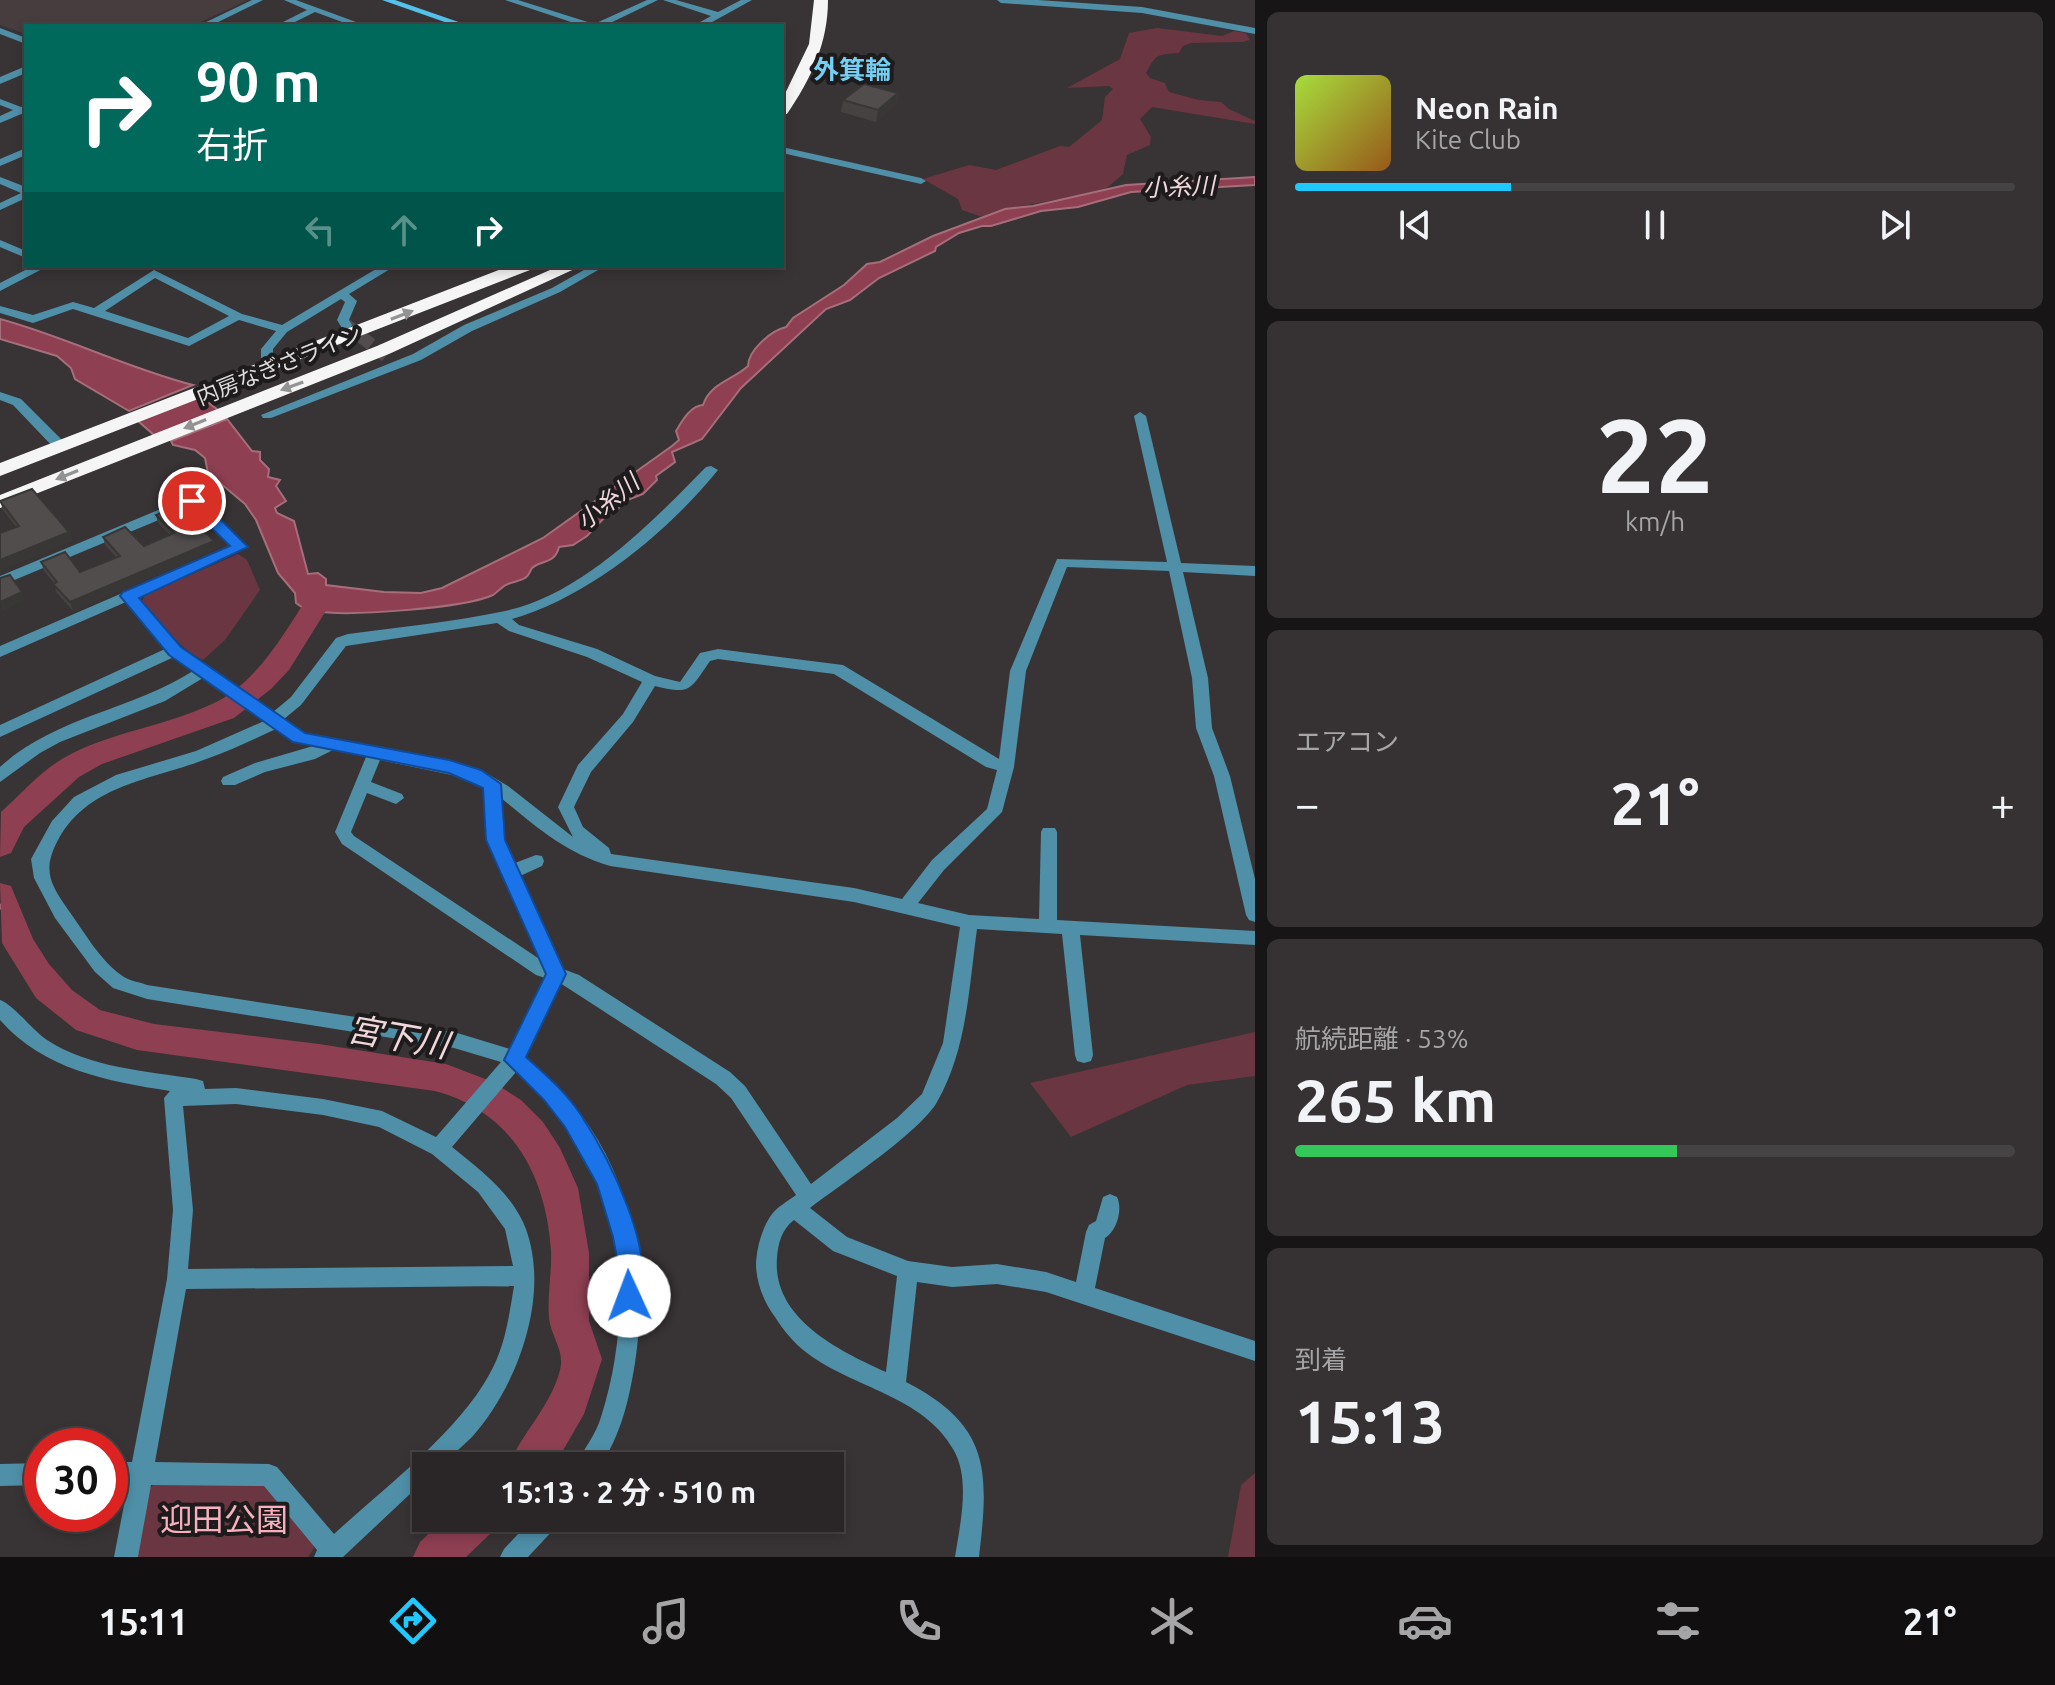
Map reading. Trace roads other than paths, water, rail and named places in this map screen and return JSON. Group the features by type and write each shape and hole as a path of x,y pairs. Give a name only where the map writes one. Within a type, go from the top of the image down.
{"highway":[{"path":"784,84 803,41 808,0"},
{"path":"784,107 817,45 823,18 821,0"},
{"name":"内房なぎさライン","path":"0,470 519,268"},
{"name":"内房なぎさライン","path":"0,502 134,449 261,407 487,312 569,268"}],"street":[{"path":"207,24 259,0"},
{"path":"288,0 354,24"},
{"path":"386,0 459,24"},
{"path":"509,0 587,24"},
{"path":"599,24 654,0"},
{"path":"667,0 717,15"},
{"path":"701,24 748,0"},
{"path":"1001,0 1142,10 1255,31"},
{"path":"1142,10 1155,0"},
{"path":"284,24 315,9"},
{"path":"0,31 24,40"},
{"path":"0,81 24,70"},
{"path":"0,102 23,109"},
{"path":"0,120 23,109"},
{"path":"784,150 921,181"},
{"path":"0,163 24,151"},
{"path":"0,180 24,192"},
{"path":"0,207 24,194"},
{"path":"1,245 24,254"},
{"path":"0,288 38,268"},
{"path":"267,364 267,349 283,329 385,268"},
{"path":"261,407 391,360 417,357 487,312 556,290 595,268"},
{"path":"95,313 154,273 238,316 283,329"},
{"path":"340,293 351,301 343,320 346,325"},
{"path":"0,309 33,319 73,305 189,342 238,316"},
{"path":"2,398 17,402 60,446"},
{"path":"1140,416 1200,678 1204,728 1222,776 1255,915"},
{"path":"595,1452 606,1434 618,1392 628,1322 630,1269 625,1237 608,1181 594,1152 551,1093 512,1062 461,1042 147,992 119,983 101,967 61,913 42,878 39,859 58,825 80,801 122,779 202,755 270,719 296,701 326,659 348,639 499,617 529,609 560,594 644,535 711,470"},
{"path":"0,581 192,501 240,547 0,652"},
{"path":"905,908 938,865 994,812 1006,767 1018,671 1062,562 1255,571"},
{"path":"129,596 175,651 300,738 475,774 565,840 587,853 610,860 787,884 969,922 1255,938"},
{"path":"499,617 514,628 592,653 651,680 680,687 686,685 705,657 718,654 828,666 891,699 992,763 1006,767"},
{"path":"0,731 175,651"},
{"path":"0,776 27,754 77,729 207,674"},
{"path":"610,860 577,831 566,807 584,769 628,718 651,680"},
{"path":"229,781 261,767 309,755 330,745"},
{"path":"375,754 343,832 348,840 542,970 573,980 723,1078 738,1092 801,1203 840,1244 908,1271 952,1277 997,1274 1046,1282 1255,1351"},
{"path":"492,784 496,840 556,974"},
{"path":"362,785 396,798"},
{"path":"1048,926 1049,832"},
{"path":"510,873 536,861"},
{"path":"967,1557 972,1508 971,1467 961,1438 937,1412 822,1353 788,1325 769,1289 765,1265 771,1236 779,1220 904,1124 929,1099 952,1043 969,922"},
{"path":"1070,928 1084,1055"},
{"path":"442,1144 512,1062 556,974"},
{"path":"0,1007 17,1031 64,1059 92,1068 196,1087"},
{"path":"126,1557 141,1473 177,1279 183,1210 173,1098 236,1096 323,1107 382,1119 442,1144 485,1186 514,1225 526,1276 517,1332 498,1381 465,1428 329,1554 269,1475 141,1473 128,1473"},
{"path":"1084,1294 1096,1232 1105,1227 1110,1203"},
{"path":"895,1388 908,1271"},
{"path":"177,1279 526,1276"},
{"path":"0,1475 24,1474"},
{"path":"512,1557 536,1532"}],"water":[{"name":"小糸川","path":"1255,177 1255,185 1131,192 959,233 936,247 935,251 879,278 850,300 826,309 741,388 702,439 672,452 675,462 656,476 657,480 643,494 625,501 573,545 559,547 551,559 536,565 525,578 479,600 406,610 352,613 315,611 298,635 294,622 306,610 296,603 295,593 278,573 256,520 245,504 208,473 205,458 195,450 173,445 171,441 227,419 252,451 260,452 260,460 269,469 268,477 280,480 276,486 286,501 275,508 277,513 294,521 308,574 318,573 326,579 326,585 421,593 442,588 543,538 672,446 679,440 676,431 687,415 703,405 716,387 748,366 761,342 844,285 867,264 880,262 933,236 1005,209 1033,206 1126,185"},
{"path":"0,319 193,385 129,411 75,379 71,368 57,356 0,339"},
{"path":"200,396 218,410 154,435 137,420"}],"waterway":[{"name":"宮下川","path":"0,845 12,820 68,769 92,756 224,711 261,682 279,663 319,601"},
{"name":"宮下川","path":"0,895 11,927 37,974 60,1000 88,1020 137,1036 402,1070 446,1079 480,1093 508,1111 530,1133 547,1159 567,1220 569,1321 582,1359 576,1385 554,1430 539,1452"},
{"name":"宮下川","path":"435,1557 461,1532"}],"tunnel":[{"path":"346,325 386,356"}],"district":[{"name":"外箕輪","path":"852,70"}],"park label":[{"name":"迎田公園","path":"224,1520"}]}
